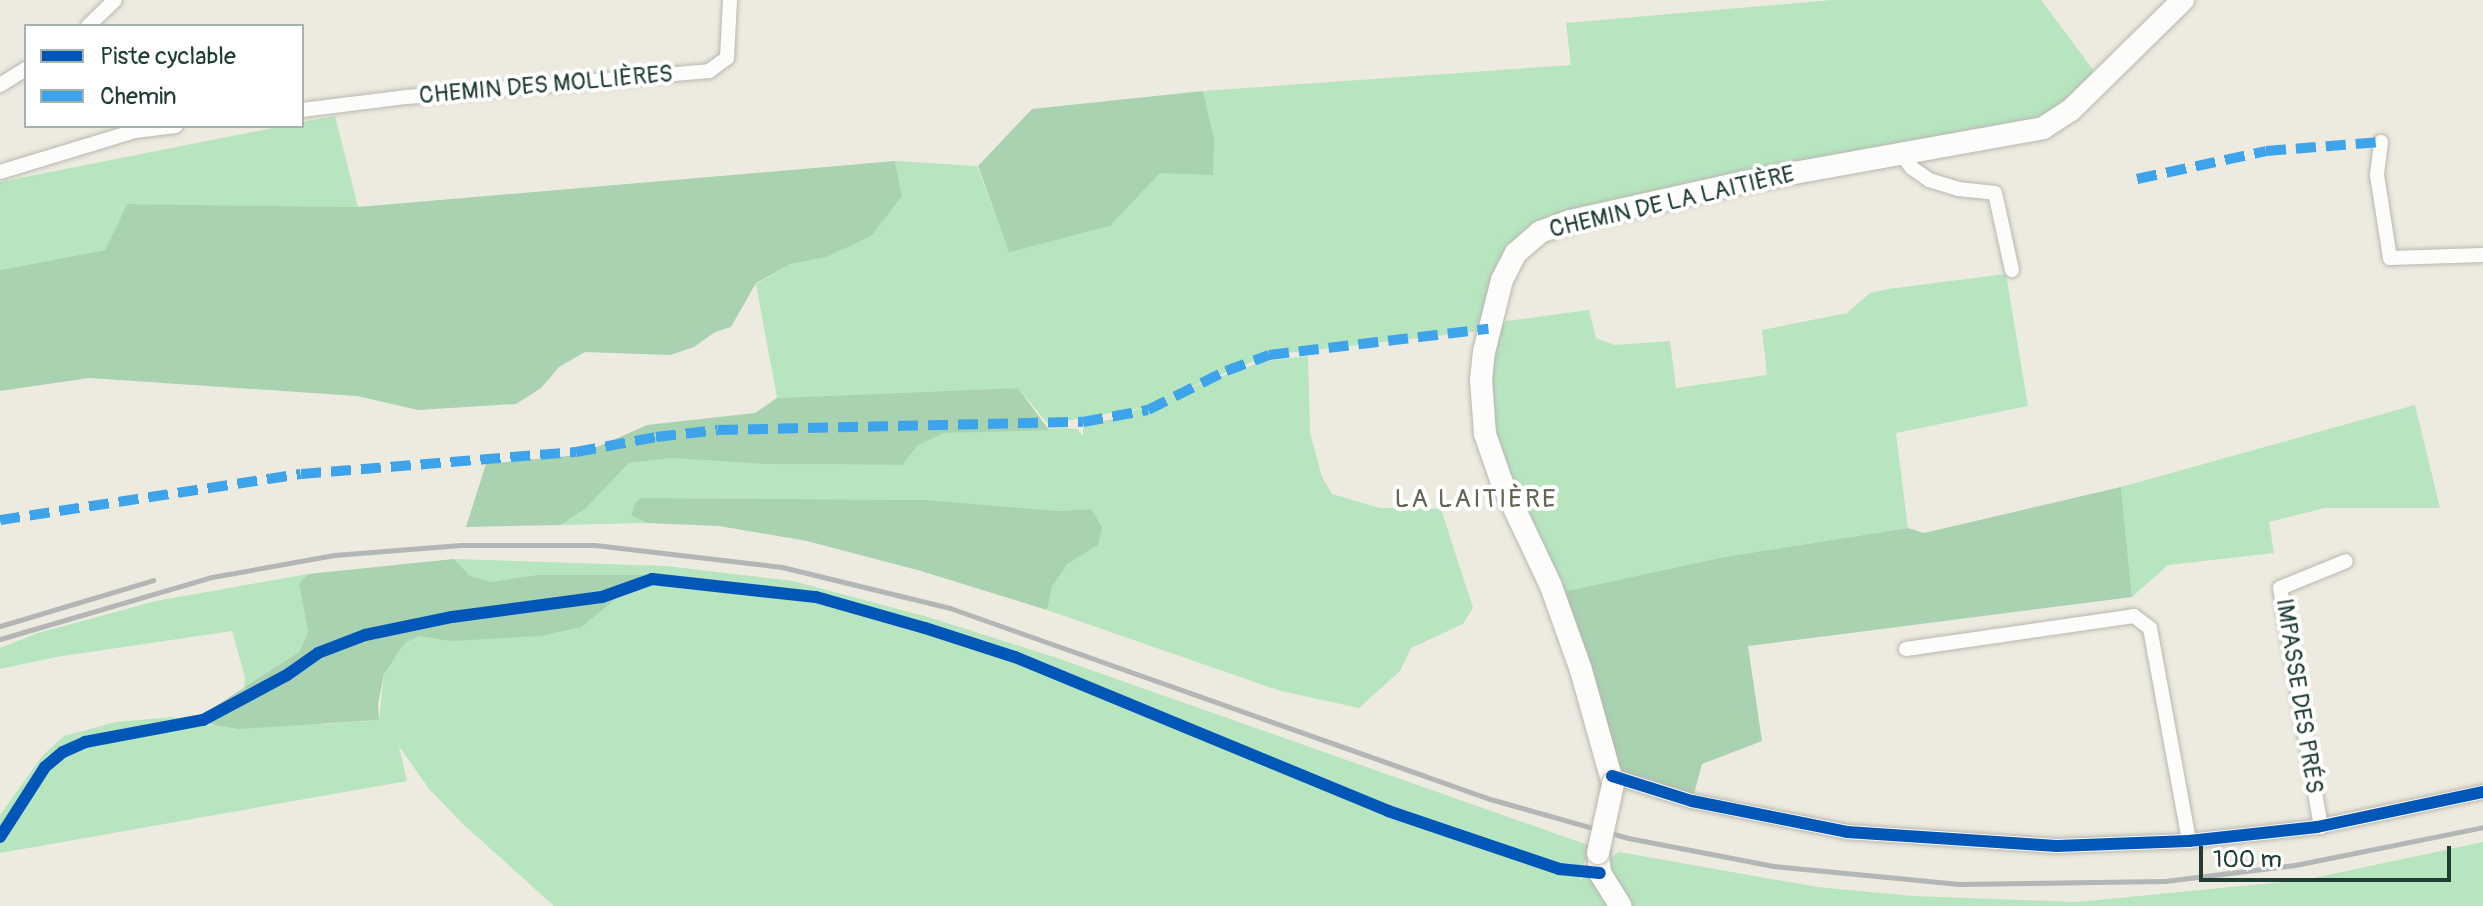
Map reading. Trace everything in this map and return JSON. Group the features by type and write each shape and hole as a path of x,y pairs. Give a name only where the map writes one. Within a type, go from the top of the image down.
{"main road":[{"name":"CHEMIN DE LA LAITIÈRE","path":"1621,906 1600,873 1598,853 1612,780 1581,670 1551,586 1501,480 1485,434 1482,394 1484,352 1508,266 1526,241 1559,224 1744,182 2023,134 2058,121 2183,0"}],"street":[{"path":"90,24 115,0"},
{"name":"CHEMIN DES MOLLIÈRES","path":"304,110 407,97 709,71 727,58 730,0"},
{"path":"0,85 24,70"},
{"path":"0,172 135,131 160,128"},
{"path":"2381,142 2377,175 2390,258 2483,255"},
{"path":"1900,153 1912,168 1929,180 1958,189 1995,193 2012,270"},
{"name":"IMPASSE DES PRÉS","path":"2321,827 2299,714 2280,588 2346,561"},
{"path":"1906,649 2134,616 2150,628 2189,841"},
{"path":"1612,780 1692,801 1847,832 2057,846 2189,841 2321,827 2483,792"}],"green space":[{"path":"1832,0 2041,0 2100,79 2058,121 1536,226 1516,253 1499,322 1589,310 1596,338 1615,345 1670,341 1676,388 1767,375 1762,330 1847,313 1870,293 2006,274 2028,406 1896,433 1908,528 1724,557 1553,594 1485,434 1488,330 1269,355 1183,390 1261,362 1308,356 1310,433 1322,477 1332,494 1380,508 1441,509 1473,608 1463,624 1411,648 1400,671 1359,708 1281,691 1047,610 1052,587 1067,563 1098,545 1091,509 1059,511 926,500 641,498 635,503 631,514 646,523 561,525 585,509 629,463 672,458 762,464 901,465 918,445 944,433 1065,428 1077,429 1083,436 1083,422 1110,420 1140,408 1048,424 1018,388 777,398 756,284 791,264 826,257 902,196 895,161 977,166 1009,251 1110,226 1160,173 1214,138 1203,91 1571,65 1566,23"},
{"path":"1203,91 1214,138 1213,175 1160,173 1110,226 1009,252 978,166 1032,109"},
{"path":"335,116 358,207 127,204 105,250 0,270 0,182 273,128 304,128 304,122"},
{"path":"895,161 902,196 871,236 826,257 791,264 756,283 731,327 715,332 694,347 670,355 585,352 559,367 541,388 516,404 418,410 357,396 89,378 0,391 0,270 105,250 127,204 358,207"},
{"path":"1018,388 1049,430 944,433 918,445 902,465 762,464 672,458 629,463 585,509 561,525 466,527 486,464 579,455 647,425 755,413 777,398"},
{"path":"2415,405 2440,508 2325,508 2269,522 2274,553 2168,565 2132,597 2121,487"},
{"path":"2121,487 2132,597 1748,646 1762,741 1702,764 1692,801 1612,776 1553,594 1724,557 1908,528 1924,533"},
{"path":"641,498 926,500 1059,511 1091,509 1102,527 1098,545 1067,564 1052,587 1047,610 921,571 807,541 719,526 646,523 631,515 635,503"},
{"path":"454,559 666,566 793,581 928,617 1054,657 1588,845 1580,880 1619,852 1817,887 1913,896 2077,902 2304,880 2483,842 2483,906 554,906 429,789 399,746 407,781 0,853 0,815 43,755 64,736 116,722 172,717 211,725 326,724 379,720 384,674 405,643 420,636 644,576 536,575 490,582 469,575"},
{"path":"454,559 469,575 490,582 536,575 645,575 581,627 541,636 451,641 420,636 405,643 384,674 378,704 379,720 238,729 188,720 208,711 299,652 308,632 299,584 308,574"},
{"path":"308,574 299,585 308,632 299,652 244,688 245,677 232,631 56,657 0,669 0,648 38,633 156,601"}],"railway":[{"path":"0,639 212,577 334,555 461,545 595,545 782,567 950,608 1490,799 1628,838 1773,866 1959,884 2165,881 2295,865 2483,827"},
{"path":"0,626 153,580"}],"marked path":[{"path":"2137,179 2266,151 2381,142"},
{"path":"0,520 301,474 576,452 656,437 718,430 1083,422 1148,410 1226,371 1269,355 1488,329"}],"cycle path":[{"path":"0,837 45,767 63,752 85,742 203,720 287,675 318,653 365,635 452,617 602,597 652,579 816,597 925,628 1015,657 1388,811 1559,869 1600,873"},
{"path":"1612,776 1692,801 1847,832 2057,846 2189,841 2317,827 2483,792"}],"district":[{"name":"LA LAITIÈRE","path":"1476,500"}]}
